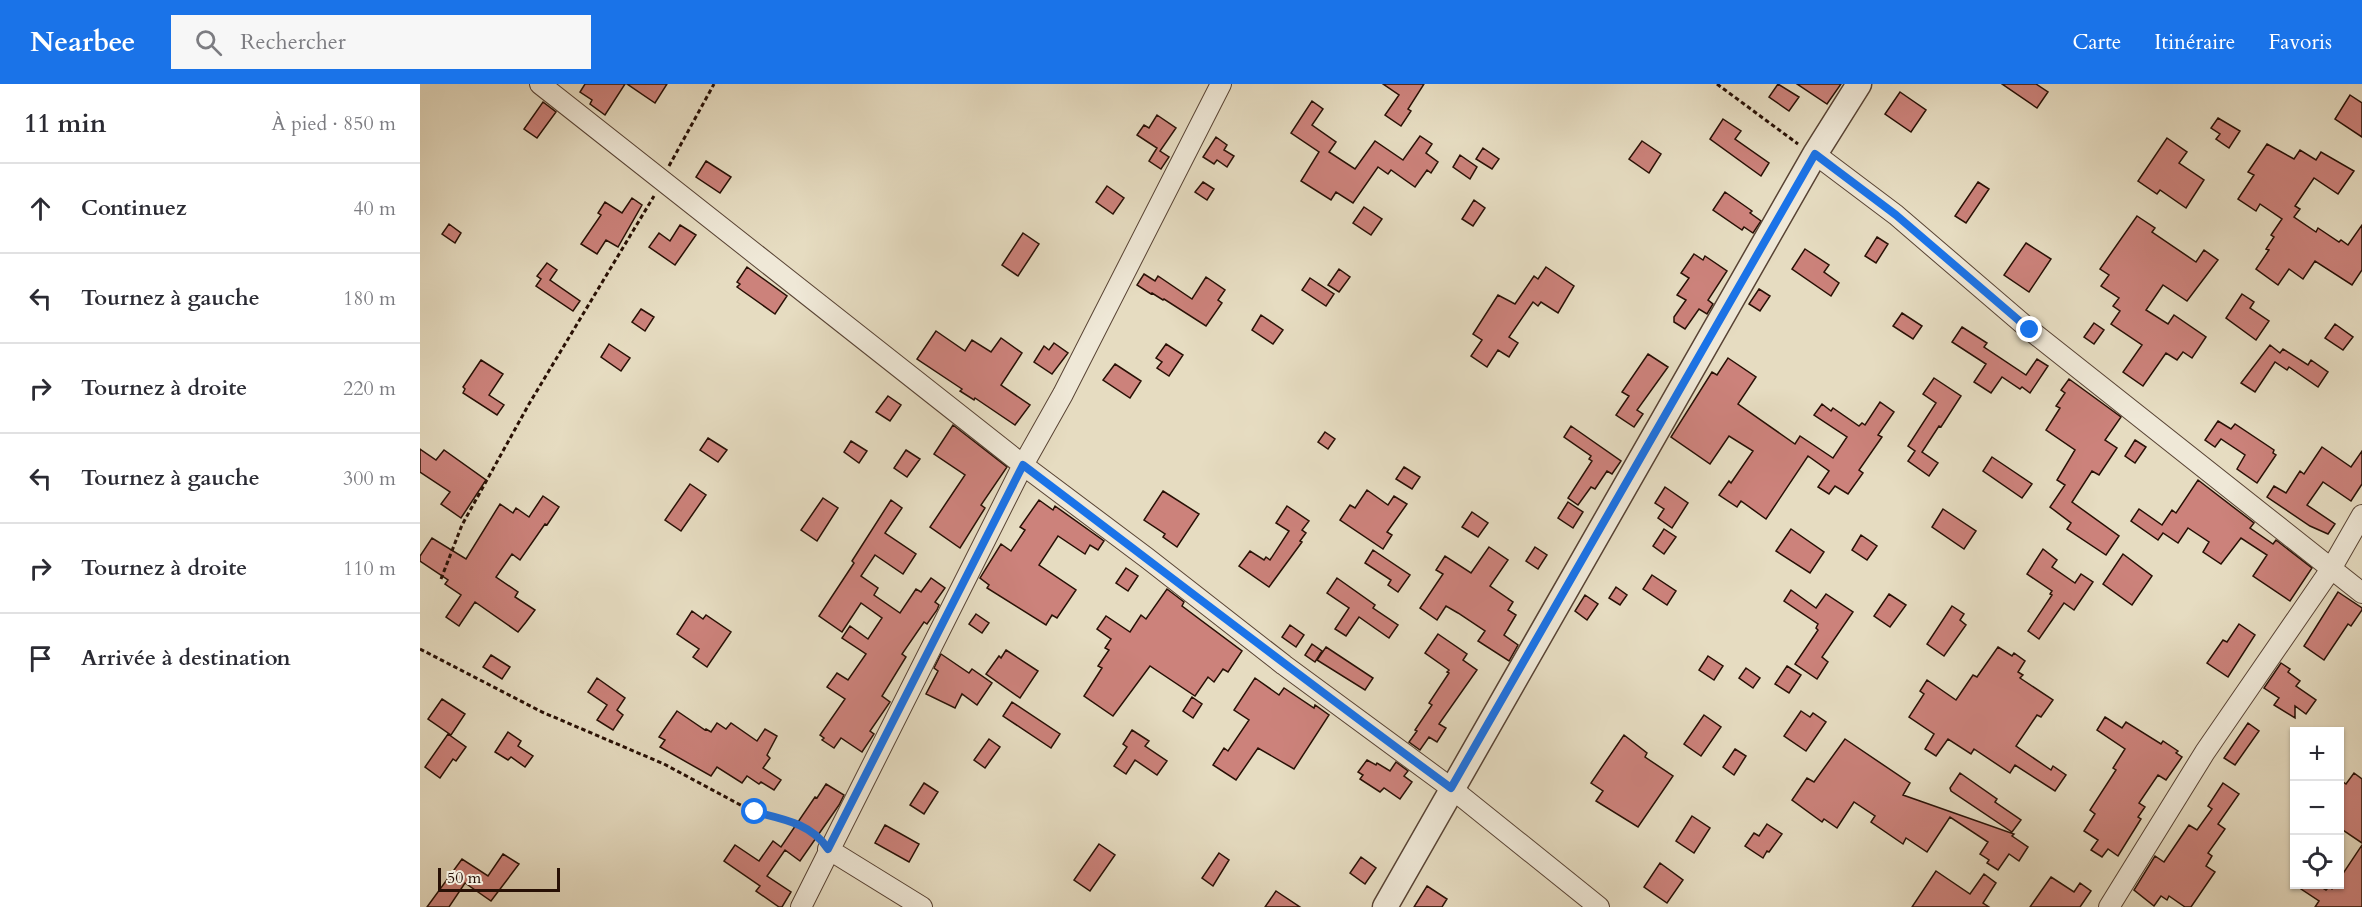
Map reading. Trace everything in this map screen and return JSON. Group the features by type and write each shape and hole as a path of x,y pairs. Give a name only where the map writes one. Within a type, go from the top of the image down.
{"street":[{"path":"540,84 1023,465 1284,665 1451,788 1599,907"},
{"path":"801,907 828,849 1023,465 1069,383 1221,84"},
{"path":"1385,907 1815,154 1859,84"},
{"path":"1815,154 1896,215 2030,330 2362,593"},
{"path":"2109,907 2205,752 2331,569 2362,515"},
{"path":"828,849 922,907"}],"path":[{"path":"441,579 464,521 542,382 640,221 697,111 714,84"},
{"path":"1717,84 1815,154"},
{"path":"420,650 525,704 664,764 748,809 796,823 820,837 828,849"}],"building":[{"path":"585,84 625,84 605,115 590,104 592,100 580,92"},
{"path":"627,84 667,84 655,103"},
{"path":"1383,84 1424,84 1408,109 1411,111 1401,126 1385,115 1399,95"},
{"path":"1778,84 1799,97 1789,111 1769,97"},
{"path":"1797,84 1841,84 1827,104"},
{"path":"2002,84 2036,84 2048,92 2037,108"},
{"path":"1900,92 1926,110 1911,132 1885,114"},
{"path":"2350,95 2362,103 2362,137 2335,119"},
{"path":"1312,101 1323,109 1312,125 1336,142 1329,152 1355,169 1375,141 1403,160 1420,136 1432,144 1426,153 1438,162 1431,173 1427,170 1415,187 1391,170 1388,174 1378,167 1353,203 1336,192 1331,200 1301,181 1319,152 1291,133"},
{"path":"543,102 556,112 537,138 524,129"},
{"path":"1157,115 1176,128 1160,151 1169,157 1161,169 1149,161 1157,148 1137,135 1144,125 1149,128"},
{"path":"2218,118 2240,131 2229,148 2216,139 2220,134 2211,128"},
{"path":"1723,119 1741,131 1735,139 1769,163 1761,176 1710,139"},
{"path":"1216,137 1227,145 1224,150 1234,156 1227,167 1217,160 1214,164 1203,157"},
{"path":"2167,138 2187,152 2179,163 2204,180 2186,208 2160,190 2157,194 2138,181"},
{"path":"1642,141 1661,154 1649,173 1629,159"},
{"path":"2267,144 2294,159 2300,150 2316,160 2321,152 2354,171 2338,194 2314,178 2295,206 2300,209 2294,217 2316,232 2318,228 2339,242 2341,240 2348,245 2362,225 2362,270 2352,285 2315,261 2303,279 2289,269 2278,285 2256,269 2269,250 2266,249 2274,237 2271,235 2282,219 2260,204 2256,211 2238,199 2254,175 2248,172"},
{"path":"1483,148 1499,159 1492,169 1476,159"},
{"path":"1460,155 1477,167 1470,179 1453,167"},
{"path":"706,161 731,177 720,193 696,177"},
{"path":"1203,182 1214,189 1207,200 1195,192"},
{"path":"1978,182 1989,189 1966,223 1955,216"},
{"path":"1107,186 1124,198 1113,214 1096,202"},
{"path":"1725,192 1752,211 1750,213 1761,221 1753,233 1744,227 1742,230 1713,210"},
{"path":"632,198 642,205 618,247 606,240 597,254 581,244 601,215 598,213 605,202 622,213"},
{"path":"1474,200 1485,208 1473,226 1462,219"},
{"path":"1364,207 1382,219 1371,235 1353,223"},
{"path":"2137,216 2155,228 2152,232 2196,262 2204,250 2218,260 2187,301 2163,285 2146,310 2168,324 2174,315 2206,337 2192,358 2183,352 2177,360 2166,353 2143,386 2123,372 2142,345 2111,324 2120,311 2113,306 2119,298 2101,286 2109,275 2100,269"},
{"path":"449,224 461,233 455,243 442,234"},
{"path":"680,225 696,235 675,265 649,247 659,233 670,241"},
{"path":"1023,233 1039,244 1018,276 1002,265"},
{"path":"1877,237 1888,244 1876,263 1865,256"},
{"path":"2026,243 2051,259 2029,292 2004,275"},
{"path":"1805,249 1829,265 1824,272 1839,283 1831,296 1792,269"},
{"path":"1694,254 1703,260 1705,256 1727,271 1708,300 1713,304 1707,314 1699,309 1685,329 1674,322 1674,317 1686,300 1677,295 1689,278 1681,273"},
{"path":"547,263 557,270 550,280 580,301 573,311 536,286 541,279 537,276"},
{"path":"747,267 787,296 775,314 737,287 740,284 737,282"},
{"path":"1546,267 1574,286 1558,313 1541,302 1538,306 1533,302 1509,337 1518,343 1509,357 1498,350 1487,367 1471,356 1482,340 1473,334 1498,295 1515,304 1534,276 1538,279"},
{"path":"1339,269 1350,277 1339,292 1328,285"},
{"path":"1144,274 1155,281 1158,276 1192,299 1206,277 1225,290 1218,300 1222,303 1206,326 1137,285"},
{"path":"1310,278 1334,294 1326,306 1302,290"},
{"path":"1759,289 1770,296 1760,311 1749,304"},
{"path":"2242,294 2254,302 2250,308 2269,321 2256,340 2226,318"},
{"path":"641,309 654,317 645,331 632,322"},
{"path":"1902,313 1922,326 1913,339 1893,326"},
{"path":"1261,315 1283,330 1273,344 1252,330"},
{"path":"2094,323 2104,330 2094,344 2084,337"},
{"path":"2335,324 2353,337 2343,350 2325,338"},
{"path":"1962,327 1987,343 1984,347 2026,375 2037,359 2048,366 2030,393 2002,377 1991,393 1974,382 1986,364 1952,342"},
{"path":"936,331 965,351 972,340 991,352 1001,338 1022,353 1001,385 1030,405 1015,425 975,398 974,400 960,391 962,389 917,359"},
{"path":"1054,343 1068,353 1052,374 1034,362 1044,346 1049,350"},
{"path":"609,344 630,358 621,371 601,357"},
{"path":"1166,344 1183,355 1169,376 1157,368 1162,362 1156,358"},
{"path":"2270,345 2280,353 2283,349 2308,365 2311,360 2328,372 2318,387 2289,367 2287,370 2275,362 2255,392 2241,383"},
{"path":"1648,354 1668,367 1637,410 1643,414 1634,427 1616,415 1629,396 1622,392"},
{"path":"1728,358 1756,377 1738,404 1795,444 1800,436 1833,458 1847,437 1814,415 1822,404 1831,411 1833,408 1859,426 1862,423 1865,425 1880,402 1894,412 1878,435 1882,437 1859,470 1863,473 1848,494 1835,486 1829,494 1818,487 1829,471 1808,456 1766,519 1741,501 1737,507 1719,495 1729,481 1731,483 1753,451 1729,436 1710,464 1671,437 1712,372 1717,375"},
{"path":"481,360 503,374 489,395 504,405 497,415 463,393 465,389 463,387"},
{"path":"1115,364 1141,381 1130,398 1103,380"},
{"path":"1934,378 1961,396 1922,452 1938,463 1929,476 1908,461 1915,451 1908,446 1936,403 1923,394"},
{"path":"2069,379 2121,417 2105,440 2117,448 2099,475 2092,471 2072,502 2119,536 2106,555 2067,529 2071,523 2050,507 2065,485 2057,480 2075,450 2046,430 2060,408 2056,406 2065,393 2061,390"},
{"path":"888,396 901,405 890,421 876,412"},
{"path":"2218,421 2231,429 2235,424 2274,450 2273,453 2276,455 2257,483 2237,469 2245,455 2221,439 2215,447 2205,440"},
{"path":"953,425 1007,467 981,505 985,508 960,548 930,527 965,475 934,454"},
{"path":"1571,426 1621,461 1612,474 1607,471 1595,489 1591,487 1578,505 1568,498 1592,461 1589,459 1591,456 1564,437"},
{"path":"1325,432 1335,439 1328,449 1318,442"},
{"path":"708,438 727,450 718,462 700,450"},
{"path":"2135,440 2146,447 2135,463 2125,456"},
{"path":"851,441 867,451 859,463 844,452"},
{"path":"2322,447 2351,467 2362,451 2362,484 2351,501 2323,482 2307,505 2335,524 2328,534 2310,526 2267,497 2274,486 2286,493 2300,471 2304,474"},
{"path":"420,449 436,460 444,450 486,480 461,518 441,504 450,492 420,472"},
{"path":"906,450 920,459 907,477 894,468"},
{"path":"1992,457 2032,484 2022,498 1983,471"},
{"path":"1404,467 1420,477 1412,489 1396,479"},
{"path":"2198,480 2254,523 2250,528 2273,544 2276,540 2312,568 2290,601 2253,576 2267,555 2241,538 2221,564 2203,552 2209,542 2188,528 2178,543 2163,533 2158,540 2131,521 2139,509 2162,525 2172,510 2176,513"},
{"path":"690,484 706,495 681,531 665,520"},
{"path":"1665,487 1688,503 1672,528 1658,518 1664,509 1655,503"},
{"path":"1367,490 1388,505 1394,496 1407,504 1387,532 1392,535 1383,549 1340,520 1350,505 1355,508"},
{"path":"1163,491 1199,514 1177,547 1163,537 1165,534 1144,520"},
{"path":"543,496 559,507 520,560 512,554 496,577 518,592 515,597 535,610 518,632 475,602 459,626 446,617 461,595 445,584 448,580 420,561 420,556 432,538 466,559 500,504 513,513 516,508 529,517"},
{"path":"823,498 838,508 817,541 801,530"},
{"path":"891,500 902,508 885,533 916,554 903,574 875,555 861,576 878,588 874,595 900,613 916,589 921,592 931,578 945,588 935,602 939,605 937,610 927,624 924,622 902,654 906,657 882,696 890,702 870,731 874,734 862,752 841,738 834,748 822,740 824,738 820,735 845,699 827,687 837,673 848,680 866,654 842,638 850,626 868,639 882,618 861,603 842,632 819,616"},
{"path":"1039,500 1053,510 1055,506 1104,541 1098,550 1090,545 1085,554 1058,536 1039,565 1076,590 1057,618 1052,615 1046,625 987,588 989,585 980,578 1001,544 1011,551 1025,530 1020,527"},
{"path":"1568,502 1583,512 1573,528 1558,518"},
{"path":"1287,506 1309,521 1302,530 1306,533 1300,541 1302,542 1269,587 1239,566 1250,551 1264,560 1266,557 1270,560 1289,531 1276,523"},
{"path":"1943,509 1976,531 1964,549 1932,527"},
{"path":"1472,512 1488,523 1478,537 1462,527"},
{"path":"1664,529 1676,537 1664,554 1653,546"},
{"path":"1791,529 1824,552 1810,573 1776,551"},
{"path":"1861,535 1877,546 1867,560 1852,550"},
{"path":"1489,547 1508,560 1490,586 1513,602 1508,610 1516,615 1504,635 1518,645 1509,661 1478,641 1485,631 1458,613 1446,606 1437,620 1420,608 1443,574 1436,570 1445,556 1471,573"},
{"path":"1535,547 1547,555 1538,569 1526,561"},
{"path":"2043,549 2057,560 2052,567 2075,583 2081,574 2093,582 2074,610 2064,603 2039,639 2028,631 2052,595 2050,594 2052,591 2027,574"},
{"path":"1373,550 1410,575 1398,592 1388,585 1391,580 1365,563"},
{"path":"2123,554 2152,576 2132,605 2103,584"},
{"path":"1126,568 1138,576 1128,591 1116,583"},
{"path":"1652,575 1676,591 1667,605 1643,589"},
{"path":"1337,578 1375,605 1373,608 1398,625 1389,638 1359,617 1346,636 1335,629 1349,608 1327,593"},
{"path":"1616,587 1627,595 1620,605 1609,598"},
{"path":"1167,589 1184,602 1182,606 1242,651 1228,672 1223,669 1214,682 1208,677 1195,696 1150,666 1113,716 1084,696 1102,668 1098,666 1109,650 1105,648 1111,639 1097,629 1106,616 1130,632 1141,615 1146,619"},
{"path":"1791,590 1816,608 1826,594 1853,612 1822,657 1828,662 1817,679 1795,664 1818,630 1816,628 1818,624 1784,601"},
{"path":"2338,592 2362,610 2351,626 2348,624 2324,660 2304,646"},
{"path":"1889,594 1906,605 1890,627 1874,616"},
{"path":"1585,595 1598,604 1587,620 1575,611"},
{"path":"1952,606 1964,614 1960,620 1966,625 1944,656 1927,644"},
{"path":"692,611 703,619 706,615 731,632 707,667 693,657 699,649 677,634"},
{"path":"976,614 989,623 982,633 969,624"},
{"path":"2239,624 2255,635 2228,677 2207,663 2223,640 2227,642"},
{"path":"1290,625 1304,635 1296,647 1282,637"},
{"path":"1438,634 1467,654 1463,660 1477,670 1439,724 1446,728 1437,742 1429,737 1420,750 1409,742 1432,705 1429,703 1449,673 1447,672 1449,670 1425,653"},
{"path":"1312,644 1322,651 1315,662 1305,655"},
{"path":"1326,647 1373,678 1365,690 1317,660"},
{"path":"1998,647 2012,656 2014,653 2025,661 2018,672 2023,675 2020,678 2053,700 2041,717 2037,715 2016,746 2051,770 2053,766 2066,775 2055,791 2015,765 2010,773 1974,749 1971,754 1948,739 1936,756 1925,749 1934,734 1909,717 1924,694 1920,691 1927,680 1956,700 1973,675 1977,677"},
{"path":"1006,650 1038,671 1020,698 986,674"},
{"path":"941,654 969,673 972,669 992,683 977,705 962,694 955,708 926,694 938,671 934,668"},
{"path":"491,655 510,667 502,679 483,667"},
{"path":"1708,656 1723,666 1714,680 1699,670"},
{"path":"2281,663 2290,669 2288,672 2300,681 2296,686 2316,700 2306,714 2295,706 2295,718 2274,705 2279,698 2264,688"},
{"path":"1787,666 1801,675 1789,693 1775,684"},
{"path":"1746,668 1760,678 1753,688 1739,678"},
{"path":"597,678 625,698 617,710 623,715 613,730 597,720 607,705 588,692"},
{"path":"1255,678 1279,695 1284,688 1329,715 1294,769 1258,748 1236,780 1213,765 1224,748 1228,751 1249,720 1234,710"},
{"path":"1192,697 1202,704 1193,718 1183,711"},
{"path":"442,699 465,714 451,735 428,719"},
{"path":"1012,702 1060,734 1051,748 1003,716"},
{"path":"677,711 711,732 717,723 726,729 731,723 757,741 765,729 777,736 767,755 770,758 763,768 781,780 774,790 747,776 742,783 717,767 711,776 660,747 665,740 659,737"},
{"path":"1801,711 1810,717 1813,713 1826,722 1806,751 1784,736"},
{"path":"1704,715 1721,727 1701,756 1684,744"},
{"path":"2105,717 2122,728 2126,722 2161,744 2163,741 2178,751 2176,753 2182,757 2166,780 2158,775 2139,803 2145,807 2138,817 2141,819 2118,856 2108,849 2102,857 2091,850 2098,840 2084,831 2095,814 2090,810 2116,770 2113,768 2125,749 2097,730"},
{"path":"2248,723 2259,731 2235,765 2224,758"},
{"path":"1132,730 1149,741 1145,746 1167,761 1157,775 1135,760 1126,774 1114,766 1127,747 1123,744"},
{"path":"508,732 521,741 518,746 533,756 525,767 511,757 508,760 495,752"},
{"path":"448,734 466,747 456,761 453,759 440,778 425,767"},
{"path":"1624,735 1647,753 1645,757 1673,776 1638,827 1596,801 1603,791 1591,783"},
{"path":"989,739 1000,747 985,768 974,760"},
{"path":"1845,739 1910,783 1903,795 2014,834 2012,836 2028,847 2019,861 2009,854 1998,870 1987,863 1989,860 1980,854 1988,842 1950,817 1927,852 1906,838 1903,844 1871,822 1875,816 1854,802 1837,828 1824,819 1822,822 1792,800 1807,778 1814,782"},
{"path":"1735,749 1746,756 1734,775 1723,767"},
{"path":"1367,760 1390,771 1396,762 1408,771 1404,776 1412,782 1400,799 1384,788 1380,792 1360,779 1363,775 1358,772"},
{"path":"1960,773 1997,799 1995,802 2021,820 2012,832 1951,791 1950,788"},
{"path":"2354,773 2362,779 2362,843 2344,831 2344,783 2346,784"},
{"path":"924,783 938,792 924,814 910,805"},
{"path":"2223,783 2239,794 2218,824 2225,829 2208,853 2212,856 2206,866 2215,872 2191,907 2185,907 2169,896 2167,900 2161,896 2154,906 2134,890 2155,856 2164,862 2189,825 2197,830 2212,809 2208,806"},
{"path":"826,784 844,795 839,805 800,861 785,850 767,876 791,892 782,907 779,907 756,891 760,886 724,861 735,845 759,861 773,841 781,847"},
{"path":"1692,816 1710,828 1694,853 1676,841"},
{"path":"1767,824 1782,834 1763,858 1745,846 1754,833 1759,836"},
{"path":"885,825 919,844 909,862 875,843"},
{"path":"1099,844 1115,855 1090,891 1074,880"},
{"path":"2362,845 2362,907 2315,907 2319,901 2301,889 2344,889 2344,872"},
{"path":"1219,853 1229,860 1213,886 1202,878"},
{"path":"503,854 519,864 491,901 465,883 449,907 427,907 462,859 488,876"},
{"path":"1361,857 1376,868 1365,884 1350,873"},
{"path":"1660,863 1683,880 1667,903 1644,887"},
{"path":"1936,871 1970,894 1984,874 1996,883 1983,903 1989,907 1912,907"},
{"path":"2051,877 2074,892 2080,883 2091,891 2080,907 2030,907"},
{"path":"1427,886 1447,899 1442,907 1414,907"},
{"path":"1276,891 1300,907 1265,907"}],"route":[{"path":"755,812 796,823 820,837 828,849 1023,465 1284,665 1451,788 1815,154 1896,215 2030,330"}]}
